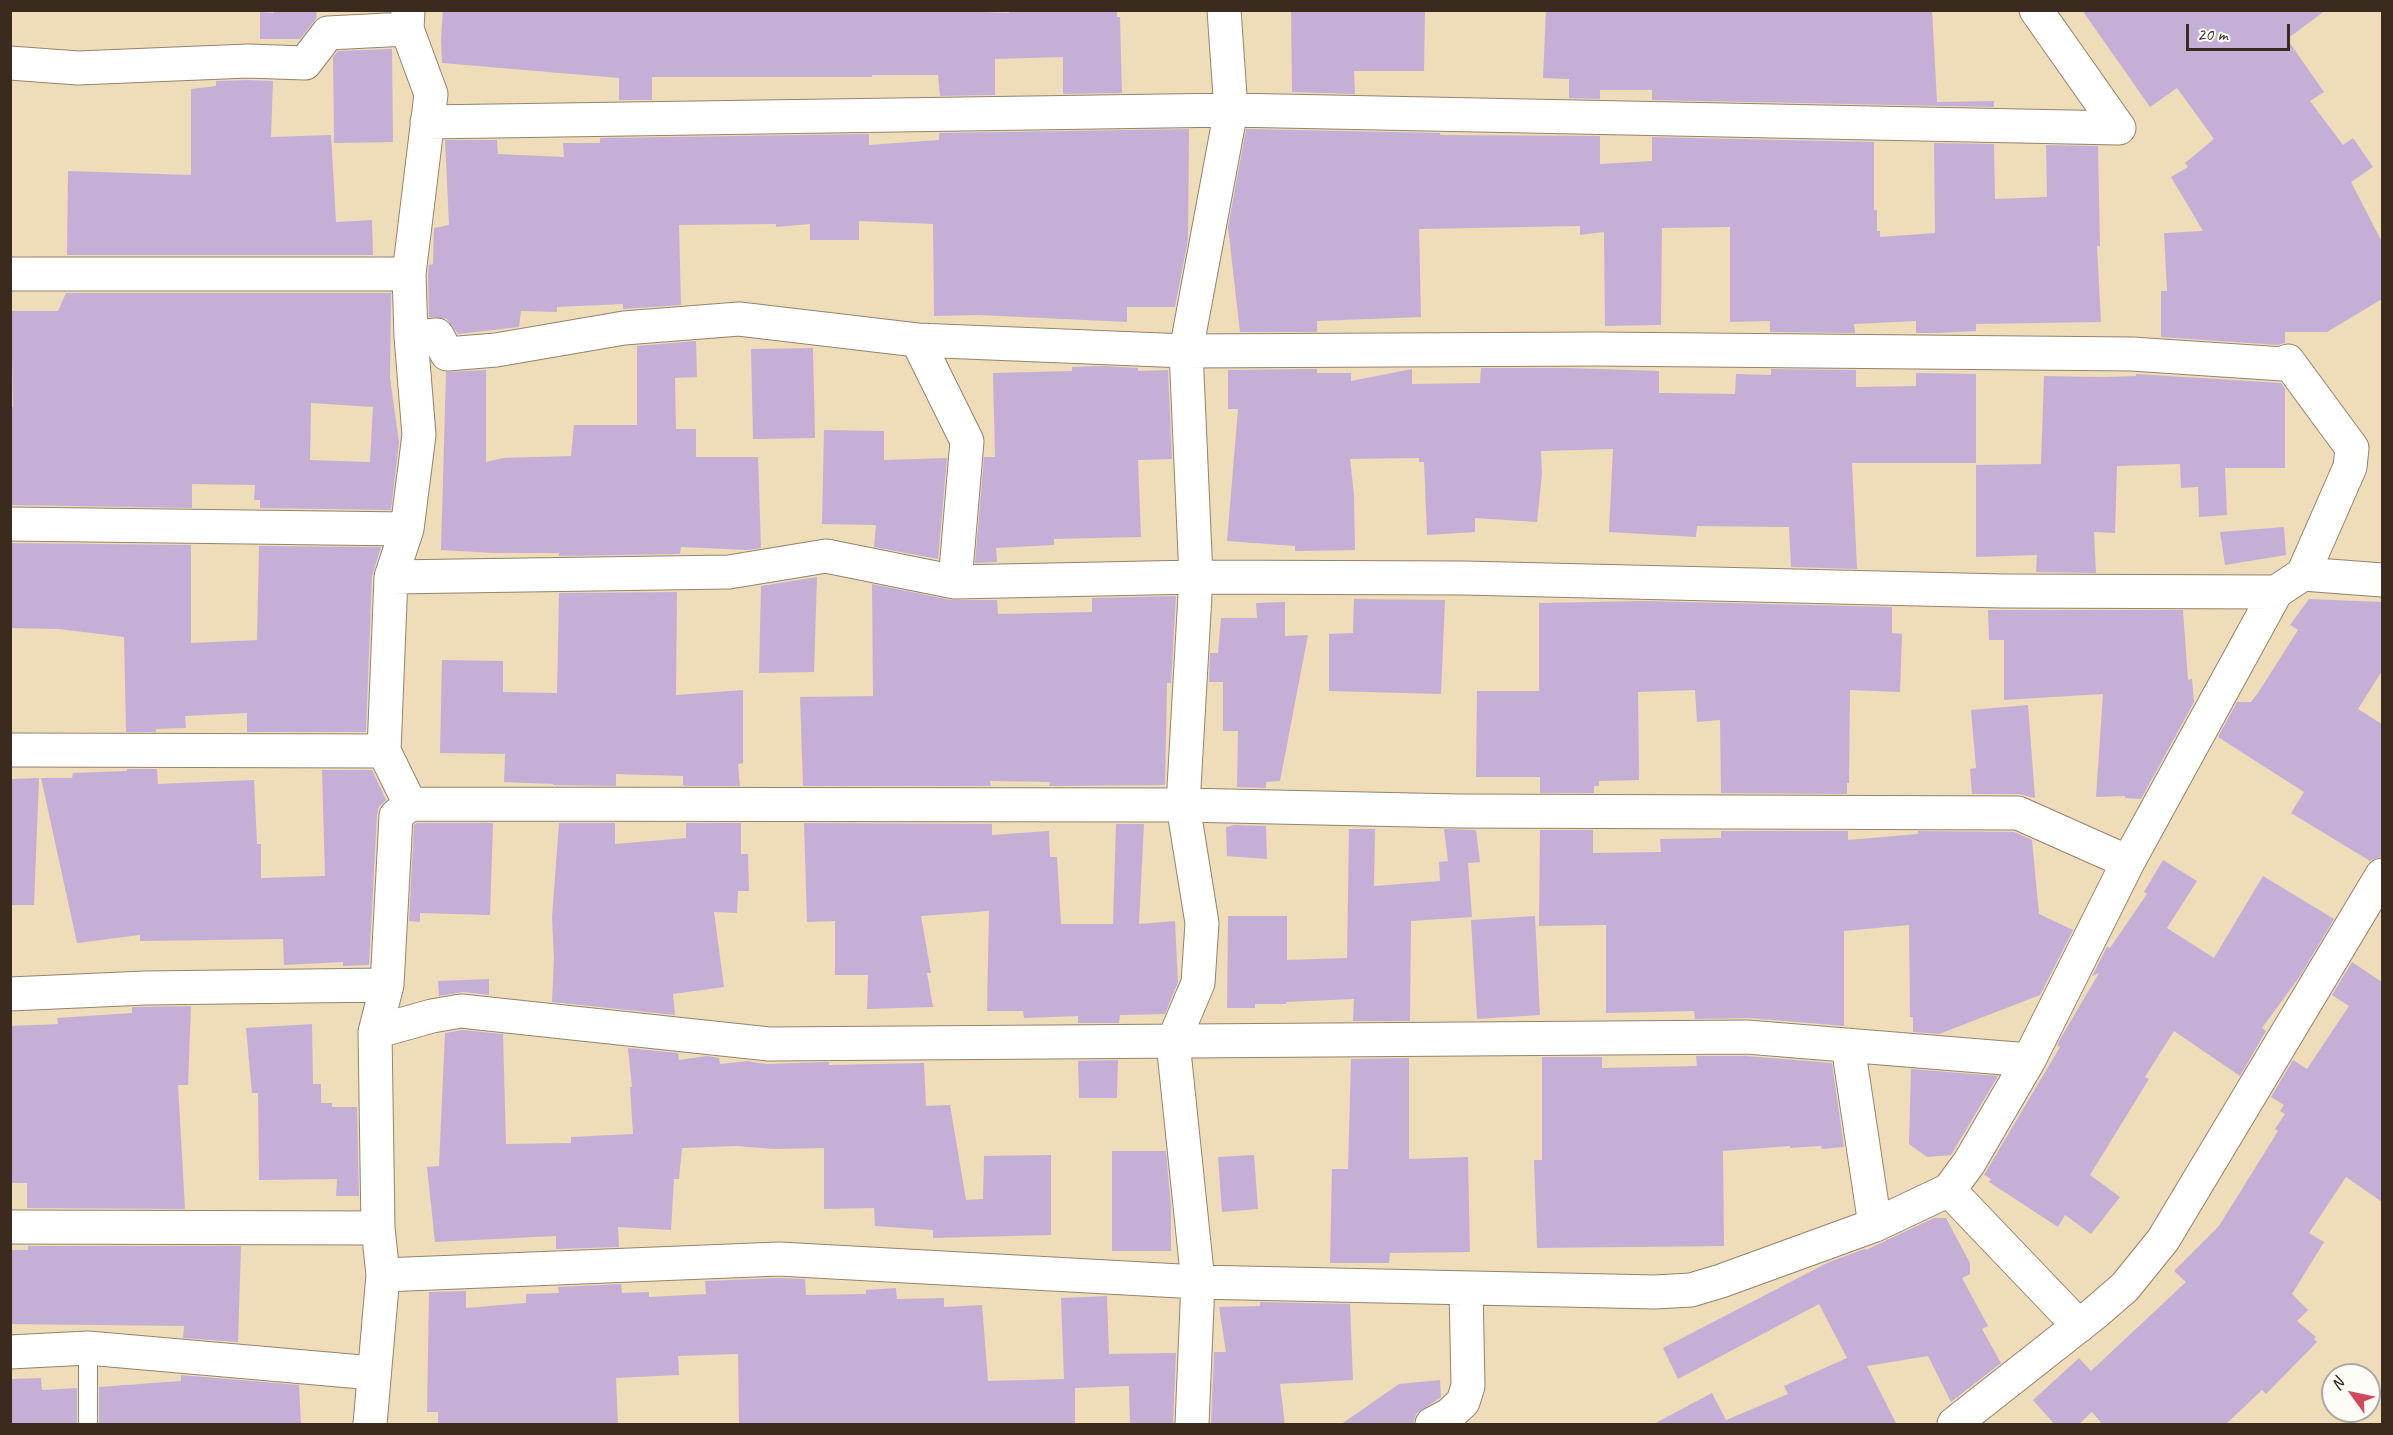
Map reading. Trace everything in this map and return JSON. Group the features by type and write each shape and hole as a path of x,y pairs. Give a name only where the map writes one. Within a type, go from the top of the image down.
{"street":[{"path":"1192,1425 1198,1282 1173,1042 1198,983 1202,923 1183,805 1196,577 1186,351 1231,110 1224,10"},
{"path":"427,122 1231,110 2120,128 2036,10"},
{"path":"10,63 78,68 248,61 305,63 328,33 407,20 431,94 409,274 411,337 419,435 407,530 391,577 384,751 410,804"},
{"path":"10,274 409,274"},
{"path":"383,1275 779,1258 1198,1282 1655,1292 1691,1290 1721,1281 1875,1225 1949,1190 1969,1163 2029,1060 2128,862 2276,592 2303,574 2350,467 2352,448 2288,361 2283,364 2120,354 1598,349 1186,351 917,340 739,319 624,328 496,350 447,354 437,334 411,337"},
{"path":"917,340 967,441 955,582"},
{"path":"10,524 407,530"},
{"path":"391,577 729,572 826,556 955,582 1196,577 1464,578 2003,591 2276,592"},
{"path":"2303,574 2382,580"},
{"path":"10,750 384,751"},
{"path":"370,1425 383,1275 378,1228 375,1032 387,985 396,816 410,804 1183,805 1458,811 2018,813 2128,862"},
{"path":"1954,1425 2125,1287 2163,1240 2382,875"},
{"path":"10,994 145,988 387,985"},
{"path":"375,1032 432,1016 462,1011 769,1044 1747,1037 2029,1060"},
{"path":"1848,1046 1875,1225"},
{"path":"1949,1190 2079,1326"},
{"path":"10,1227 378,1228"},
{"path":"1432,1425 1449,1415 1463,1402 1468,1386 1466,1288"},
{"path":"10,1353 88,1348 373,1373"}],"lane":[{"path":"88,1348 88,1425"}],"building":[{"path":"274,10 317,10 316,19 300,39 260,39 260,12 274,13"},
{"path":"443,10 938,10 1009,13 1009,10 1117,10 1117,17 1120,17 1122,93 1063,94 1063,57 995,59 995,95 940,96 938,75 652,77 652,100 619,100 619,78 442,63"},
{"path":"1291,10 1425,10 1424,71 1354,71 1355,94 1292,92"},
{"path":"1546,10 1932,10 1937,102 1994,101 1994,107 1652,100 1652,90 1600,90 1600,99 1569,98 1569,79 1543,78"},
{"path":"2082,10 2326,10 2287,39 2324,92 2310,101 2343,145 2353,138 2373,167 2351,182 2382,242 2382,299 2327,332 2285,332 2285,343 2278,345 2161,337 2161,291 2167,291 2164,233 2203,231 2171,177 2188,167 2185,163 2214,139 2177,88 2150,107"},
{"path":"392,49 393,142 334,143 333,57 338,51"},
{"path":"216,81 273,81 271,137 331,135 336,222 372,220 373,255 67,255 68,171 191,175 191,89 216,86"},
{"path":"1189,129 1188,240 1175,307 1127,307 1127,322 979,315 934,316 933,224 859,221 859,240 810,240 810,224 776,227 776,224 679,225 681,305 623,309 623,304 557,307 557,312 521,311 519,327 458,334 447,319 429,317 428,275 429,265 433,264 434,228 449,225 445,140 497,140 498,154 564,157 563,143 600,143 600,138 869,134 869,145 939,140 939,133"},
{"path":"1246,129 1440,133 1440,135 1600,136 1600,164 1652,161 1652,137 1874,142 1874,210 1877,210 1877,231 1880,231 1880,237 1935,233 1934,143 1994,144 1995,199 2047,197 2046,145 2098,146 2100,246 2097,246 2101,322 1976,324 1976,331 1916,333 1916,321 1854,324 1855,333 1770,332 1770,321 1730,322 1730,227 1662,228 1661,325 1605,326 1604,232 1580,235 1580,226 1419,229 1421,317 1317,321 1317,332 1240,332 1228,227"},
{"path":"66,293 391,293 390,378 399,442 391,510 260,508 260,500 254,500 255,485 192,484 192,508 10,505 10,407 13,407 11,311 58,311","holes":["311,403 373,407 370,462 310,460"]},
{"path":"696,341 697,377 675,378 676,429 696,429 696,457 758,457 761,548 748,550 681,547 680,554 559,556 559,553 441,550 446,372 486,370 486,462 503,458 571,456 574,425 637,425 637,346"},
{"path":"813,348 815,438 753,439 751,349"},
{"path":"1072,367 1138,368 1138,371 1168,370 1172,459 1138,460 1141,537 1054,539 1054,545 996,548 997,562 975,563 984,457 995,457 993,373 1072,371"},
{"path":"1481,368 1659,371 1659,393 1735,394 1736,374 1771,375 1771,369 1856,370 1856,387 1916,386 1916,373 1976,374 1976,463 1852,463 1857,569 1791,567 1789,527 1697,526 1696,537 1609,532 1613,449 1541,451 1542,474 1537,522 1475,518 1475,532 1427,535 1424,462 1419,462 1419,458 1350,459 1354,495 1355,550 1295,551 1295,546 1227,541 1238,409 1228,409 1228,370 1317,369 1317,373 1351,373 1351,381 1412,369 1412,384 1480,383"},
{"path":"2136,374 2281,383 2285,389 2285,468 2225,468 2227,515 2199,517 2198,487 2181,488 2180,464 2117,466 2115,533 2094,532 2096,573 2036,572 2037,555 1976,557 1976,465 2041,464 2044,376 2102,377 2136,376"},
{"path":"824,430 884,431 884,460 947,458 938,559 874,547 876,525 822,524"},
{"path":"2284,527 2286,555 2225,565 2220,532"},
{"path":"10,543 191,545 191,643 257,640 259,546 381,547 372,576 366,732 247,732 247,713 185,716 186,728 156,729 156,732 126,732 124,637 59,629 10,628"},
{"path":"817,577 814,672 759,673 761,586"},
{"path":"872,584 952,600 997,600 998,614 1092,612 1092,598 1176,596 1171,683 1167,683 1165,785 1049,786 1050,782 990,781 991,786 803,786 800,697 873,696"},
{"path":"677,592 676,695 743,690 743,763 738,764 740,786 686,786 683,785 683,776 616,774 616,786 504,782 505,754 440,753 442,660 503,661 503,692 557,693 559,593"},
{"path":"1354,599 1445,600 1441,694 1329,691 1329,634 1353,633"},
{"path":"2309,599 2382,602 2382,671 2358,709 2382,724 2382,856 2370,861 2291,813 2304,792 2218,737 2237,702 2251,702 2258,693 2298,630 2290,625"},
{"path":"1645,601 1892,607 1892,633 1902,634 1900,692 1850,690 1847,794 1721,793 1720,720 1697,722 1695,690 1638,692 1639,780 1599,781 1599,786 1594,786 1594,793 1540,793 1540,777 1476,777 1477,691 1539,691 1539,603"},
{"path":"1285,602 1285,636 1308,635 1280,781 1266,782 1266,788 1237,787 1238,731 1223,731 1223,682 1209,682 1210,653 1218,653 1221,618 1257,618 1256,603"},
{"path":"1988,610 2183,610 2188,680 2192,679 2194,702 2141,799 2125,798 2125,796 2096,797 2103,694 2004,700 2004,640 1989,640"},
{"path":"2028,705 2035,798 2018,794 1972,794 1970,769 1976,768 1971,710"},
{"path":"127,769 157,769 158,784 254,780 257,844 261,844 261,878 325,876 322,770 372,770 386,800 379,807 377,815 369,965 343,966 343,962 284,965 283,939 140,941 140,935 77,943 41,778 72,778 73,773 127,771"},
{"path":"39,778 34,905 10,905 10,779"},
{"path":"417,823 493,823 490,915 420,913 420,922 409,921 414,825"},
{"path":"559,823 615,823 615,844 686,838 686,823 741,823 741,854 748,854 749,891 738,891 737,913 714,912 724,987 673,994 675,1015 552,1002 554,959 552,917"},
{"path":"804,823 992,824 992,835 1049,831 1050,857 1057,857 1061,924 1113,924 1116,824 1144,824 1139,924 1175,921 1178,982 1165,1014 1120,1015 1119,1023 1078,1023 1078,1016 1024,1018 1023,1011 987,1011 989,911 921,916 931,973 927,973 933,1007 867,1009 868,975 835,975 835,921 807,922"},
{"path":"1266,826 1267,859 1227,856 1226,827"},
{"path":"1349,829 1375,829 1374,886 1440,881 1439,862 1448,861 1444,829 1476,830 1480,862 1468,863 1472,917 1411,921 1410,1021 1353,1021 1354,999 1255,1004 1255,1008 1227,1008 1228,916 1287,916 1287,960 1347,958"},
{"path":"1540,830 1593,830 1593,853 1661,852 1660,839 1721,838 1721,831 1848,831 1848,840 1918,834 1918,831 2014,832 2032,840 2039,914 2073,930 2040,995 1939,1034 1913,1032 1913,1017 1910,1017 1909,925 1844,931 1844,1026 1749,1018 1695,1019 1694,1011 1606,1013 1606,925 1539,926"},
{"path":"2163,860 2197,881 2167,928 2214,958 2263,876 2334,919 2300,976 2262,1028 2266,1031 2240,1076 2174,1031 2145,1077 2149,1079 2090,1175 2120,1197 2091,1234 2065,1215 2058,1227 1989,1182 1991,1179 1984,1175 2060,1047 2057,1045 2099,973 2092,976 2107,947 2110,948 2147,894 2144,892"},
{"path":"1535,916 1540,1015 1477,1019 1471,920"},
{"path":"2352,962 2382,982 2382,1202 2346,1177 2309,1233 2324,1242 2292,1294 2308,1310 2297,1321 2316,1337 2314,1339 2317,1342 2266,1394 2262,1390 2225,1425 2103,1425 2092,1412 2078,1425 2055,1425 2033,1400 2079,1358 2091,1371 2186,1282 2174,1271 2219,1226 2278,1131 2275,1129 2285,1114 2280,1111 2284,1105 2271,1097 2293,1060 2307,1069 2349,1006 2332,995"},
{"path":"489,979 489,995 463,992 439,996 438,981"},
{"path":"191,1006 188,1085 178,1085 185,1209 27,1208 27,1183 10,1183 10,1026 58,1024 57,1018 132,1013 132,1007"},
{"path":"312,1024 313,1084 321,1084 321,1103 332,1103 332,1107 357,1107 359,1196 336,1196 337,1179 259,1180 258,1093 252,1093 246,1028"},
{"path":"462,1030 503,1034 506,1144 571,1143 571,1137 633,1134 628,1048 678,1053 679,1060 707,1056 719,1058 720,1064 747,1061 766,1064 829,1062 829,1065 924,1063 926,1106 950,1105 966,1200 983,1199 984,1156 1051,1155 1051,1235 933,1238 933,1230 875,1226 874,1208 824,1209 824,1148 773,1149 737,1146 682,1148 679,1179 674,1179 671,1230 618,1227 619,1247 556,1249 556,1236 435,1242 427,1167 439,1166 445,1033"},
{"path":"1696,1056 1746,1056 1832,1063 1844,1147 1822,1149 1821,1146 1790,1148 1790,1146 1723,1151 1724,1246 1537,1248 1534,1160 1542,1160 1542,1057 1602,1057 1602,1068 1697,1066"},
{"path":"1409,1058 1409,1159 1468,1157 1470,1252 1390,1253 1389,1263 1330,1263 1332,1169 1348,1169 1351,1059"},
{"path":"1118,1060 1117,1098 1079,1098 1078,1061"},
{"path":"1911,1069 1998,1076 1951,1155 1927,1157 1909,1144"},
{"path":"1112,1151 1166,1151 1171,1207 1171,1251 1112,1251"},
{"path":"1254,1155 1258,1209 1222,1212 1218,1157"},
{"path":"1934,1218 1946,1218 1970,1263 1970,1274 1962,1278 1988,1326 1982,1329 2001,1363 1951,1402 1928,1356 1867,1366 1897,1425 1652,1425 1712,1393 1726,1420 1788,1394 1784,1386 1847,1358 1819,1304 1678,1379 1663,1348 1829,1262 1866,1250"},
{"path":"28,1246 241,1246 238,1342 183,1338 184,1326 10,1324 10,1250 28,1250"},
{"path":"805,1279 806,1295 866,1294 866,1290 896,1288 897,1299 944,1298 944,1307 982,1305 988,1381 1064,1379 1061,1298 1107,1296 1109,1354 1176,1353 1173,1425 1130,1425 1129,1386 1075,1388 1075,1425 739,1425 738,1354 678,1356 679,1375 616,1378 618,1425 438,1425 438,1412 427,1412 429,1292 466,1291 466,1308 526,1303 526,1294 559,1293 558,1287 621,1284 622,1293 649,1292 649,1297 706,1294 705,1281"},
{"path":"1260,1302 1350,1304 1353,1380 1280,1384 1285,1425 1211,1425 1214,1352 1226,1352 1219,1307 1260,1306"},
{"path":"181,1375 299,1385 301,1425 99,1425 99,1387 181,1381"},
{"path":"41,1378 42,1390 77,1388 77,1425 10,1425 10,1379"},
{"path":"1440,1380 1441,1397 1416,1414 1413,1425 1340,1425 1399,1384"}]}
